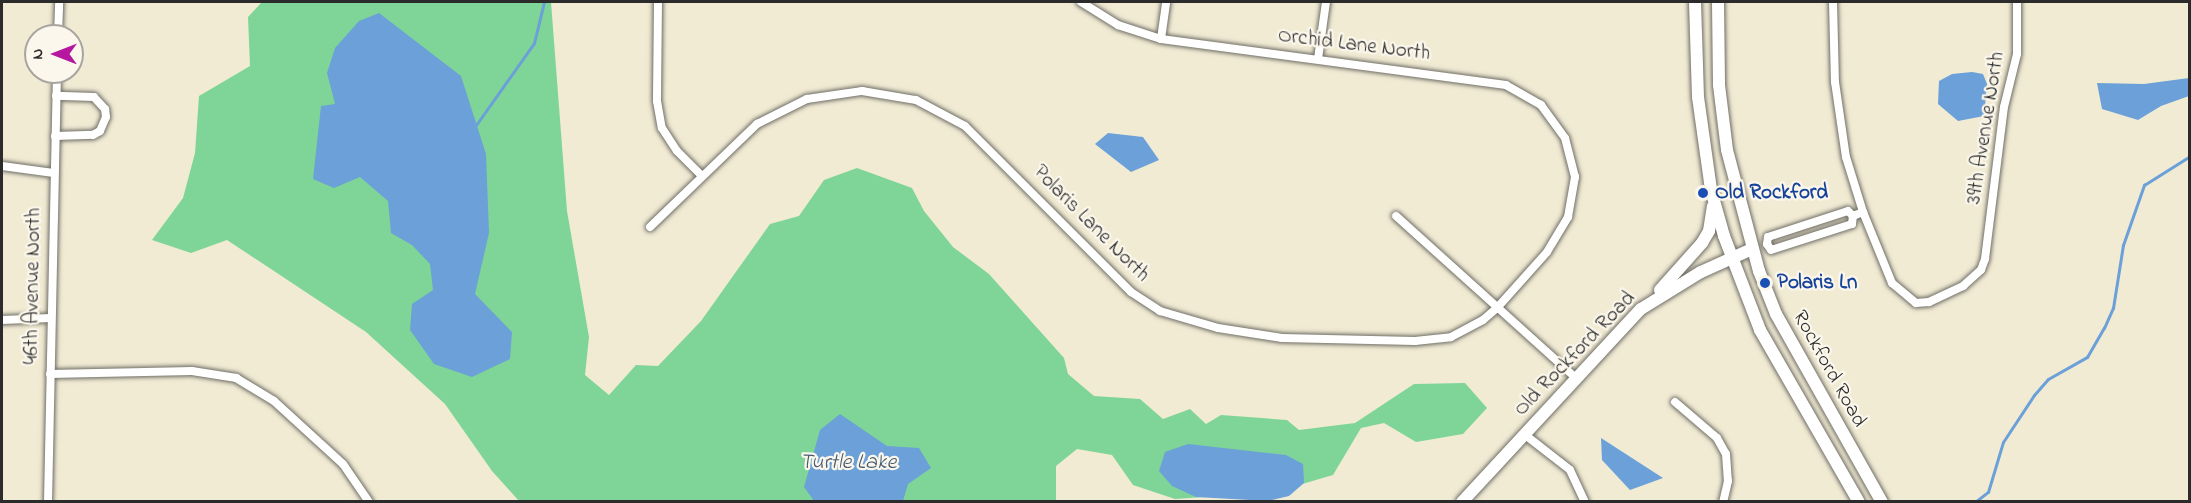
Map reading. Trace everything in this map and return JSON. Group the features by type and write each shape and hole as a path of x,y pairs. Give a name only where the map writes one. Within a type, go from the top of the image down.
{"main road":[{"name":"Rockford Road","path":"1695,2 1698,97 1711,190 1731,258 1760,330 1858,501"},
{"name":"Rockford Road","path":"1718,2 1719,85 1727,150 1752,249 1776,314 1882,501"},
{"path":"1641,309 1702,243 1712,218 1711,190"},
{"name":"Old Rockford Road","path":"1462,501 1641,309 1671,289 1752,249"}],"street":[{"path":"58,24 59,2"},
{"path":"658,2 659,115 668,140 702,176"},
{"name":"Orchid Lane North","path":"1081,2 1119,25 1161,39 1486,80 1524,93 1541,105 1565,138 1575,181"},
{"path":"1161,39 1166,2"},
{"path":"1318,59 1326,2"},
{"path":"1833,2 1839,120 1863,212"},
{"name":"39th Avenue North","path":"1863,212 1892,283 1906,298 1916,303 1929,302 1963,286 1981,270 1985,259 2004,107 2017,54 2017,2"},
{"name":"46th Avenue North","path":"48,501 56,84"},
{"name":"Polaris Lane North","path":"650,227 757,124 781,109 835,93 890,94 916,100 965,126 1131,291 1178,317 1218,328 1282,338 1415,341 1451,337 1484,320 1497,308 1559,236 1568,217 1575,181"},
{"path":"55,136 93,135 100,131 106,117 105,109 94,98 56,96"},
{"path":"2,166 54,173"},
{"name":"Old Rockford Road","path":"1848,212 1853,216 1852,224 1771,250 1767,244 1768,237 1848,212"},
{"name":"Old Rockford Road","path":"1853,216 1863,212"},
{"path":"1396,216 1576,378"},
{"name":"Old Rockford Road","path":"1752,249 1767,244"},
{"path":"2,320 51,318"},
{"path":"50,374 192,371 236,378 274,401 343,464 369,501"},
{"path":"1675,402 1717,438 1726,454 1728,481 1723,501"},
{"path":"1524,434 1570,470 1585,501"}],"green space":[{"path":"262,2 551,2 567,211 589,337 585,375 609,395 636,365 658,366 701,321 770,224 799,216 824,180 857,168 912,188 924,211 953,247 989,274 1064,358 1068,374 1094,396 1140,399 1163,419 1190,409 1206,424 1221,415 1287,420 1299,430 1355,423 1414,384 1465,383 1487,408 1463,434 1416,442 1384,423 1361,428 1333,475 1275,492 1175,499 1133,485 1112,455 1077,449 1056,466 1056,501 519,501 492,471 445,404 366,332 227,240 191,253 152,240 183,198 195,153 199,96 250,66 248,17"}],"water":[{"path":"379,13 461,76 486,154 489,233 475,294 512,332 510,359 472,377 434,364 410,330 412,304 433,290 430,264 412,245 391,233 388,201 360,177 334,188 313,179 321,106 335,104 327,73 335,48 359,21"},
{"path":"1972,72 1983,74 1987,84 1984,116 1958,121 1938,104 1939,81 1952,74"},
{"path":"2189,78 2189,96 2161,106 2138,120 2102,109 2097,83 2144,84"},
{"path":"1108,133 1143,137 1159,160 1131,172 1095,144"},
{"name":"Turtle Lake","path":"840,414 887,446 919,448 931,468 908,484 903,501 814,501 804,487 820,430"},
{"path":"1601,438 1663,478 1630,490 1602,460"},
{"path":"1188,444 1286,455 1303,464 1304,483 1289,496 1268,501 1196,497 1172,486 1159,471 1165,452"}],"waterway":[{"path":"476,125 534,43 544,2"},
{"path":"1975,502 1988,492 2003,442 2034,395 2048,379 2087,357 2104,328 2113,308 2123,245 2144,185 2190,156"}],"place":[{"name":"Old Rockford","path":"1703,193"},
{"name":"Polaris Ln","path":"1765,283"}]}
